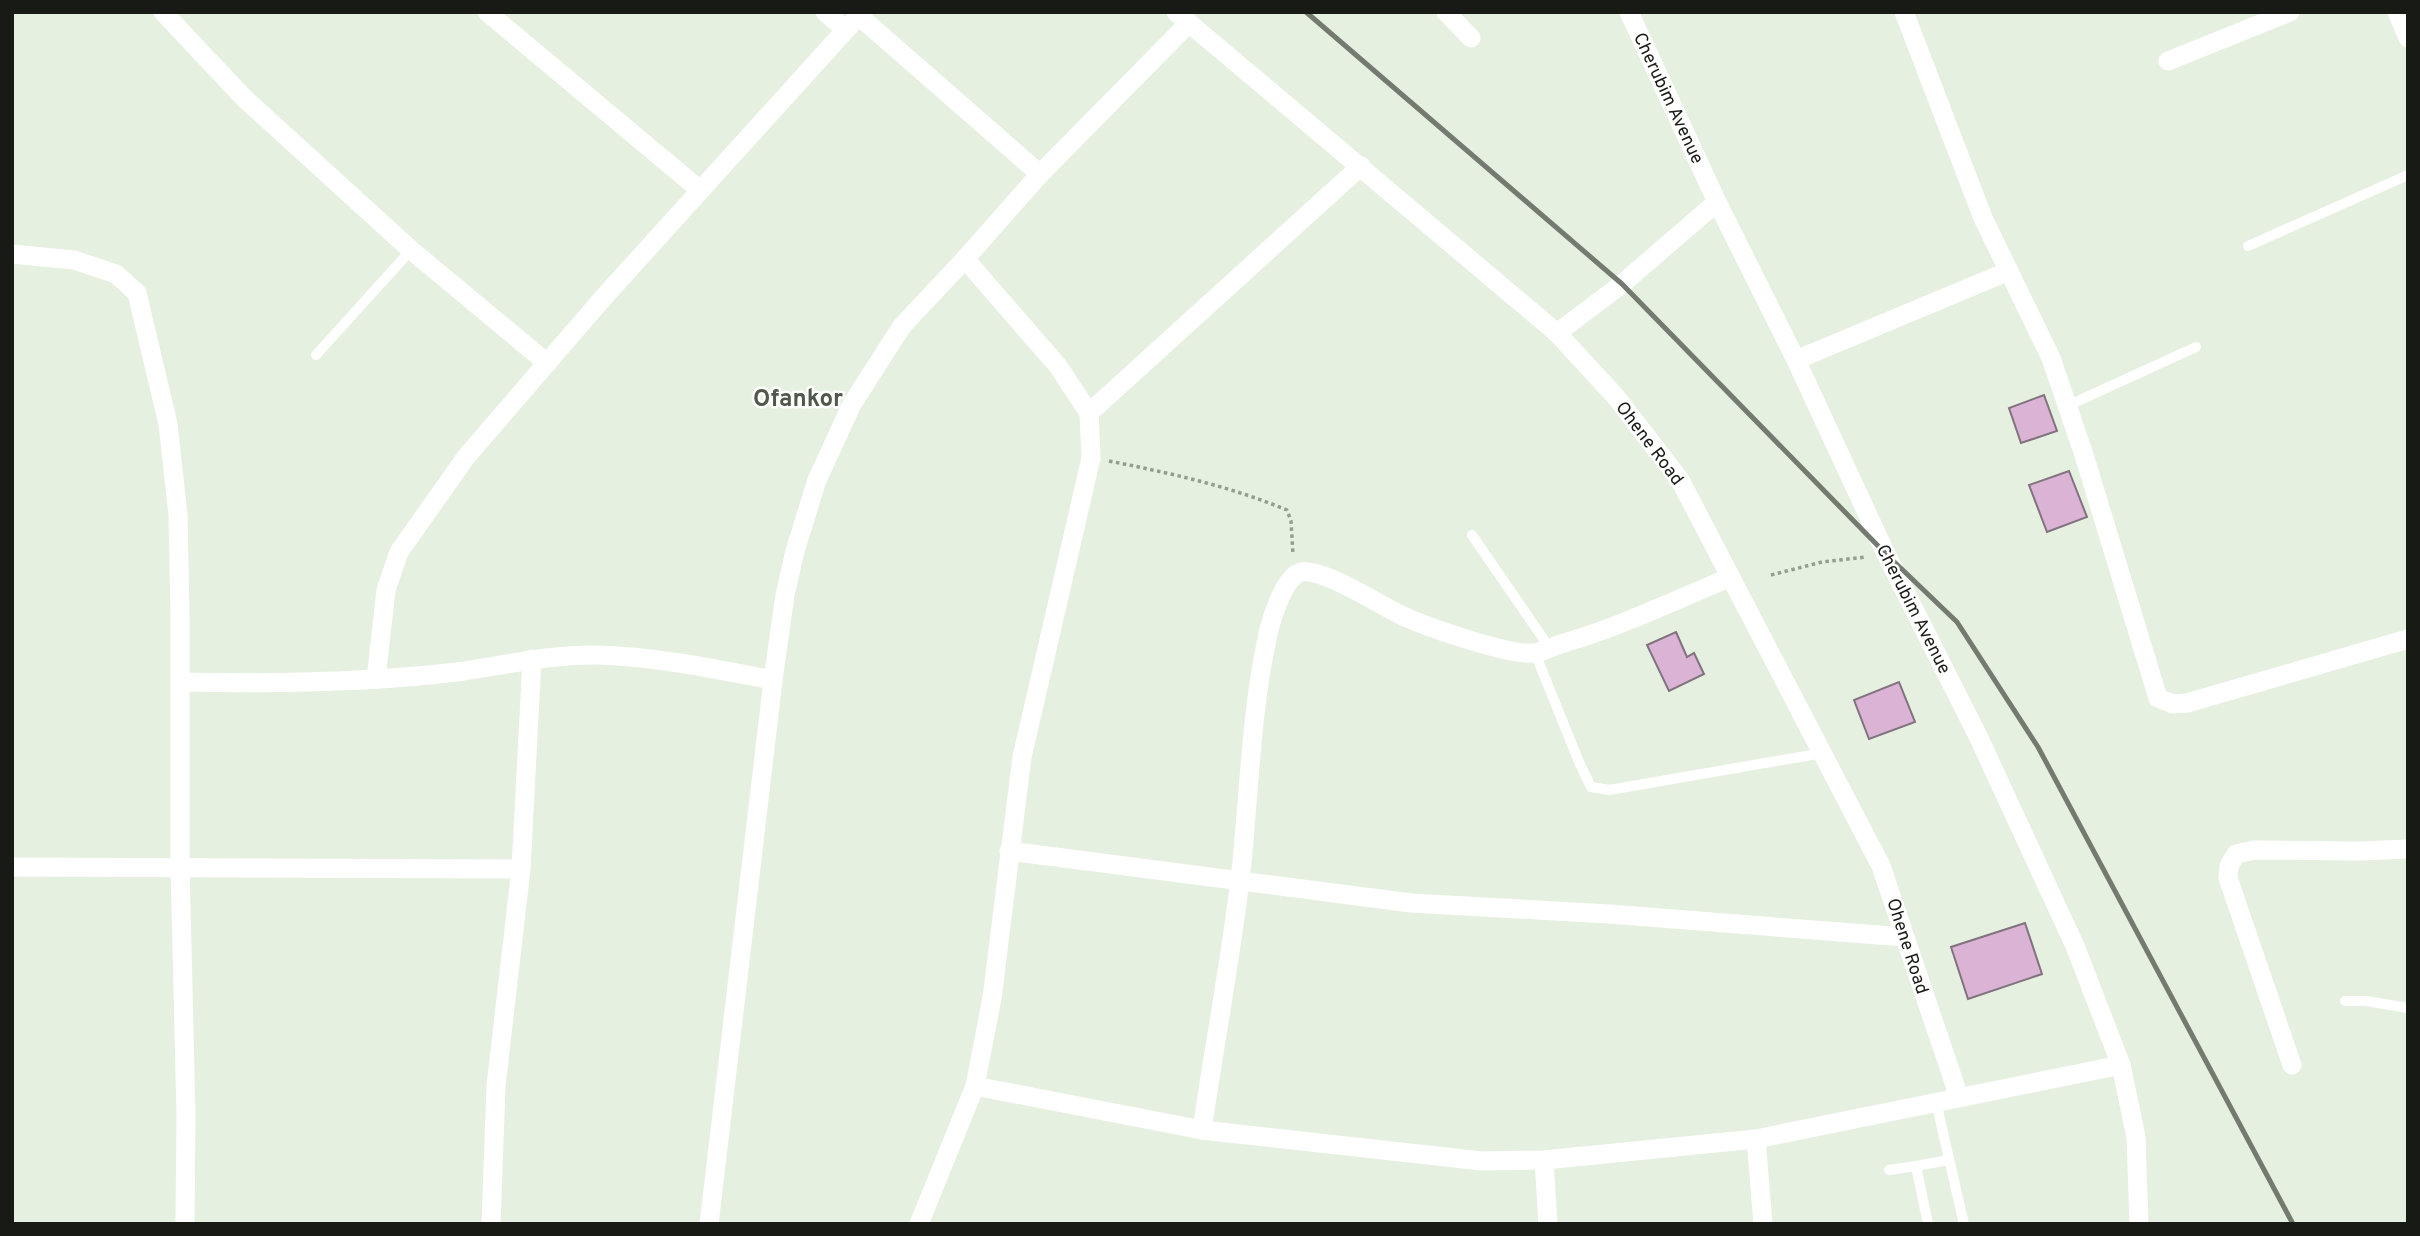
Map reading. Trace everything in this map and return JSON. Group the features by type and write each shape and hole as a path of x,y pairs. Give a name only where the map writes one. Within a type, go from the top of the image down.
{"street":[{"path":"163,12 244,98 411,250 547,363"},
{"path":"488,12 700,190"},
{"path":"825,12 855,19 1040,174"},
{"path":"1446,12 1471,38"},
{"name":"Cherubim Avenue","path":"1629,12 1886,554 1978,736 2075,946 2121,1065 2136,1137 2139,1224"},
{"path":"1904,12 1983,218 2051,358 2158,698 2173,704 2187,703 2408,639"},
{"path":"2168,61 2290,12"},
{"path":"2397,12 2408,37"},
{"path":"709,1224 785,595 799,539 822,468 852,404 902,326 1183,18"},
{"name":"Ohene Road","path":"1183,18 1557,333 1616,397 1680,480 1881,866 1959,1097"},
{"path":"376,679 386,590 399,552 466,457 700,190 855,19"},
{"path":"1089,412 1361,166"},
{"path":"1557,333 1622,284 1717,202"},
{"path":"12,254 74,260 116,274 137,293 168,424 178,515 185,1224"},
{"path":"919,1224 975,1086 992,998 1022,757 1091,458 1089,412 1058,366 965,259"},
{"path":"1796,360 2009,271"},
{"path":"1202,1130 1240,881 1257,692 1276,610 1287,583 1294,574 1305,571 1324,576 1405,617 1465,638 1514,651 1542,650 1600,632 1731,577"},
{"path":"181,682 286,685 376,679 457,671 532,659 598,655 674,661 773,680"},
{"path":"491,1224 496,1086 521,869 532,659"},
{"path":"2292,1065 2228,878 2229,866 2236,854 2254,850 2408,849"},
{"path":"1009,851 1411,903 1609,914 1904,937"},
{"path":"12,867 521,869"},
{"path":"975,1086 1202,1130 1482,1161 1544,1160 1756,1139 2121,1065"},
{"path":"1756,1139 1763,1224"},
{"path":"1544,1160 1548,1224"}],"lane":[{"path":"2248,246 2408,175"},
{"path":"316,355 411,250"},
{"path":"2067,405 2196,347"},
{"path":"1472,535 1542,650 1579,762 1591,787 1609,790 1824,752"},
{"path":"2345,1001 2366,1001 2408,1008"},
{"path":"1936,1102 1964,1224"},
{"path":"1889,1170 1949,1160"},
{"path":"1916,1166 1928,1224"}],"path":[{"path":"1091,458 1192,477 1287,510 1291,521 1294,574"},
{"path":"1771,575 1822,562 1886,554"}],"building":[{"path":"2044,395 2057,431 2021,443 2009,408"},
{"path":"2069,471 2087,517 2047,532 2029,485"},
{"path":"1676,632 1687,657 1694,653 1704,674 1669,691 1647,645"},
{"path":"1899,682 1915,722 1869,739 1854,700"},
{"path":"2025,923 2042,974 1968,999 1951,947"}],"railway":[{"path":"1306,12 1622,284 1886,554 1957,622 2038,747 2293,1224"}],"district":[{"name":"Ofankor","path":"798,398"}]}
